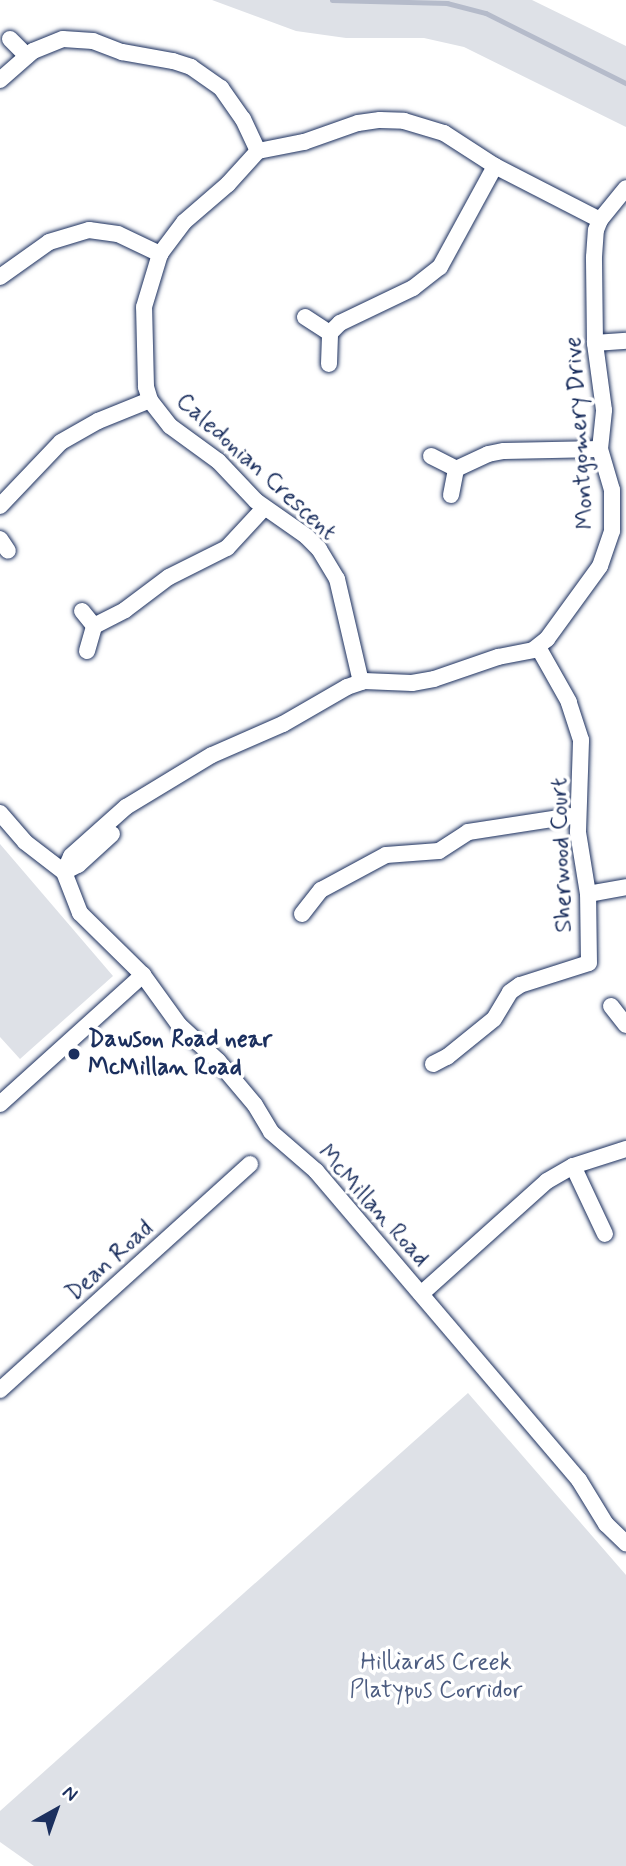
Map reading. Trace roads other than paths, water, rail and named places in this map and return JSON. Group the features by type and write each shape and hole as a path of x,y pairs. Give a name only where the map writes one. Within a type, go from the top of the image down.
{"street":[{"path":"10,38 27,56"},
{"path":"0,80 27,56 50,43 79,39 122,52 191,67 221,88 233,103 258,151 304,142 358,123 404,121 444,133 495,166 600,220"},
{"name":"Caledonian Crescent","path":"258,151 228,184 184,222 160,254 144,307 146,387 150,400 170,426 218,461 264,508 306,536 329,563 337,579 361,682"},
{"path":"330,333 357,313 413,288 440,267 495,166"},
{"name":"Montgomery Drive","path":"538,647 592,580 608,548 613,511 612,490 600,449 604,410 595,343 594,257 596,230 600,220 626,188"},
{"path":"0,277 49,242 75,232 104,231 118,234 160,254"},
{"path":"305,317 330,333"},
{"path":"329,365 330,333"},
{"path":"595,343 626,341"},
{"path":"0,506 61,442 98,421 150,400"},
{"path":"456,469 488,454 504,451 600,449"},
{"path":"431,456 456,469"},
{"path":"451,495 456,469"},
{"path":"93,626 125,610 169,577 227,548 264,508"},
{"path":"82,611 93,626 87,651"},
{"path":"0,813 24,842 64,872 78,865 113,834 130,818 141,801 212,755 272,730 347,687 361,682 412,684 538,647"},
{"name":"Sherwood Court","path":"433,1064 447,1057 494,1019 510,992 520,985 589,963 588,894 578,815 581,759 577,721 538,647"},
{"path":"302,914 329,885 386,855 439,851 468,832 578,815"},
{"name":"McMillan Road","path":"64,872 80,913 143,975 180,1024 218,1061 255,1105 271,1132 316,1171 579,1480 606,1524 626,1544"},
{"path":"588,894 626,887"},
{"path":"0,1104 143,975"},
{"path":"611,1006 626,1025"},
{"path":"421,1294 539,1187 573,1166 626,1149"},
{"name":"Dean Road","path":"0,1390 250,1164"},
{"path":"573,1166 605,1234"}],"waterway":[{"path":"332,0 447,3 486,13 626,83"}],"place":[{"name":"Dawson Road near McMillan Road","path":"74,1054"}],"park label":[{"name":"Hilliards Creek Platypus Corridor","path":"436,1677"}]}
